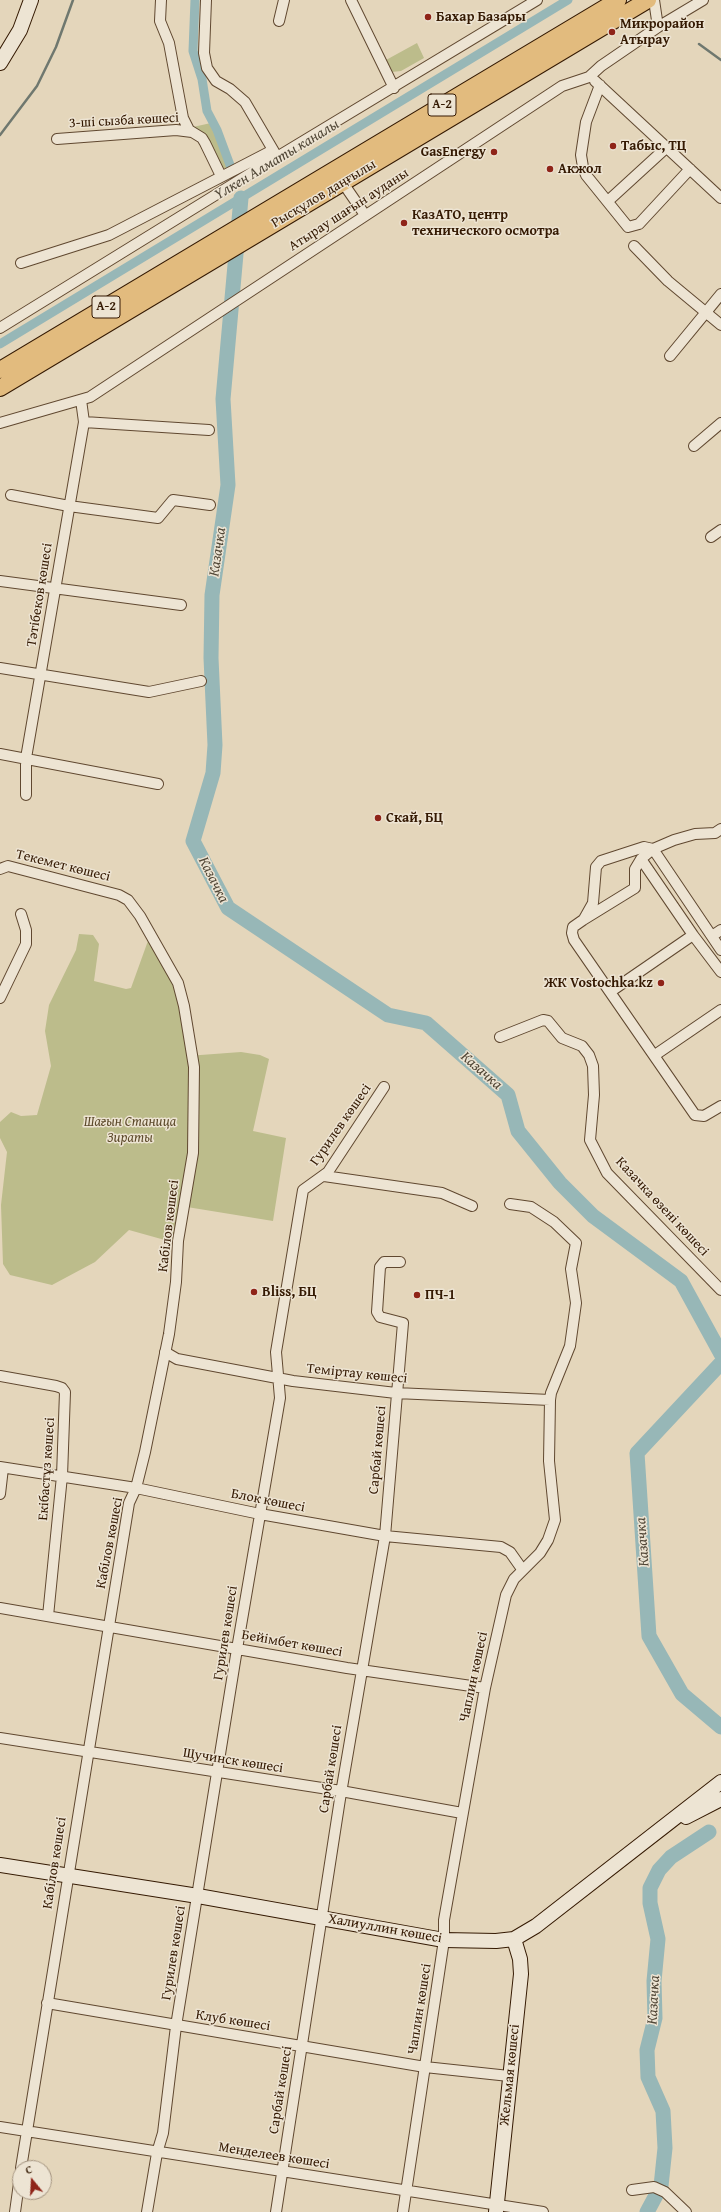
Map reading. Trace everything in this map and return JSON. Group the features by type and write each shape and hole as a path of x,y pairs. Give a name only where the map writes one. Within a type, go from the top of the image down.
{"main road":[{"path":"0,63 17,36 31,0"},
{"name":"Рысқұлов даңғылы","path":"0,388 343,183 395,142 618,0"},
{"name":"Рысқұлов даңғылы","path":"0,370 265,211 395,142 648,0"},
{"name":"Халиуллин көшесі","path":"0,1865 198,1896 444,1940 496,1941 514,1939 536,1926 721,1782"},
{"path":"628,1853 721,1792"},
{"path":"681,1819 721,1799"},
{"name":"Жельмая көшесі","path":"496,2209 521,1974 520,1959 514,1939"}],"street":[{"name":"3-ші сызба көшесі","path":"161,0 160,21 169,43 183,118 192,132 205,143 221,176"},
{"path":"206,0 204,53 207,68 216,80 230,89 245,102 275,153"},
{"path":"279,21 284,0"},
{"path":"351,0 394,88"},
{"path":"0,328 275,153 394,88 537,0"},
{"path":"654,0 658,27"},
{"name":"Атырау шағын ауданы","path":"0,423 90,397 365,215 421,181 562,86 589,77 601,66 658,27 703,0"},
{"path":"589,77 600,85 721,198"},
{"path":"600,85 586,122 581,155 586,175 628,227 638,224 690,170"},
{"name":"3-ші сызба көшесі","path":"57,138 176,130 192,132"},
{"path":"608,201 667,147"},
{"path":"21,263 109,235 221,176 275,153"},
{"path":"343,183 365,215"},
{"path":"634,246 668,281 721,325"},
{"path":"670,356 721,294"},
{"name":"Тәтібеков көшесі","path":"26,795 26,758 84,422 81,400"},
{"path":"84,422 209,430"},
{"path":"694,446 721,423"},
{"path":"11,495 69,506 158,518 173,500 210,505"},
{"path":"711,537 721,530"},
{"path":"0,581 181,605"},
{"path":"0,668 149,692 200,681"},
{"path":"0,754 158,784"},
{"path":"721,829 715,833 695,834 674,840 653,849 641,859 635,869 635,888 583,920 574,927 572,933 574,940 656,1055 695,1115 704,1116 721,1106"},
{"path":"583,920 592,903 596,867 601,861 644,847 653,849 721,950"},
{"path":"641,859 693,935 721,972"},
{"name":"Текемет көшесі","path":"0,869 8,866 119,895"},
{"name":"Кабілов көшесі","path":"22,2160 67,1876 129,1502 136,1488 165,1352 176,1282 178,1241 193,1153 194,1067 184,1006 178,983 140,916 128,900 119,895"},
{"path":"0,998 26,944 26,930 21,914"},
{"path":"712,936 721,930"},
{"path":"610,992 693,935"},
{"path":"656,1055 721,1010"},
{"name":"Казачка өзені көшесі","path":"500,1037 543,1020 548,1021 562,1038 582,1046 589,1055 594,1066 594,1095 590,1140 607,1173 721,1290"},
{"name":"Гурилев көшесі","path":"147,2212 157,2153 163,2132 176,2026 237,1649 280,1398 277,1379 276,1352 288,1266 303,1190 312,1182 324,1176 384,1087"},
{"path":"324,1176 442,1193 472,1206"},
{"name":"Чаплин көшесі","path":"403,2212 444,1940 444,1920 485,1688 506,1596 514,1578 540,1553 548,1540 555,1520 549,1461 550,1400 551,1393 570,1346 576,1303 571,1269 576,1243 554,1222 532,1207 510,1204"},
{"name":"Сарбай көшесі","path":"276,2212 341,1791 385,1536 403,1323 401,1321 390,1321 380,1317 377,1312 380,1267 384,1262 400,1262"},
{"name":"Теміртау көшесі","path":"165,1352 177,1359 277,1379 396,1393 550,1400"},
{"name":"Екібастұз көшесі","path":"0,1376 56,1386 62,1388 65,1392 62,1476 48,1616"},
{"path":"0,1494 2,1468"},
{"name":"Блок көшесі","path":"2,1468 136,1488 260,1514 385,1536 501,1547 510,1552 522,1569"},
{"name":"Бейімбет көшесі","path":"0,1608 361,1670 485,1688"},
{"name":"Щучинск көшесі","path":"0,1738 341,1791 462,1813"},
{"name":"Клуб көшесі","path":"47,2003 425,2067 509,2076"},
{"name":"Менделеев көшесі","path":"0,2127 157,2153 406,2191 496,2209 543,2212"},
{"path":"632,2190 660,2190 686,2212"},
{"path":"15,2212 17,2200"}],"green space":[{"path":"417,43 424,58 401,71 392,72 386,60"},
{"path":"211,123 227,169 222,168 193,127"},
{"name":"Шағын Станица Зираты","path":"79,934 93,935 99,944 94,981 126,989 131,988 149,938 176,991 187,1056 241,1052 260,1055 269,1059 253,1131 286,1138 273,1221 187,1207 182,1209 172,1242 129,1230 95,1262 52,1285 10,1275 3,1264 1,1205 7,1152 0,1138 0,1122 11,1112 21,1116 37,1115 51,1066 45,1031 49,1005 76,950"}],"waterway":[{"path":"0,135 37,86 56,47 73,0"},
{"path":"195,0 193,51 202,79 207,111 217,130 230,165"},
{"name":"Үлкен Алматы каналы","path":"0,344 568,0"},
{"path":"699,44 721,60"},
{"name":"Казачка","path":"241,198 223,399 228,485 212,595 211,658 215,745 213,773 193,841 228,908 388,1015 426,1023 508,1095 518,1131 560,1183 593,1216 681,1281 721,1354"},
{"name":"Казачка","path":"721,1363 637,1453 649,1636 682,1694 721,1727"},
{"name":"Казачка","path":"647,2212 661,2186 665,2148 663,2111 648,2077 647,2050 655,2018 654,1981 658,1939 650,1903 650,1888 659,1870 671,1857 709,1832"}],"place":[{"name":"Бахар Базары","path":"428,17"},
{"name":"Микрорайон Атырау","path":"612,32"},
{"name":"Табыс, ТЦ","path":"613,146"},
{"name":"GasEnergy","path":"494,152"},
{"name":"Акжол","path":"550,169"},
{"name":"КазАТО, центр технического осмотра","path":"404,223"},
{"name":"Скай, БЦ","path":"378,818"},
{"name":"ЖК Vostochka.kz","path":"661,983"},
{"name":"Bliss, БЦ","path":"254,1292"},
{"name":"ПЧ-1","path":"417,1295"}]}
